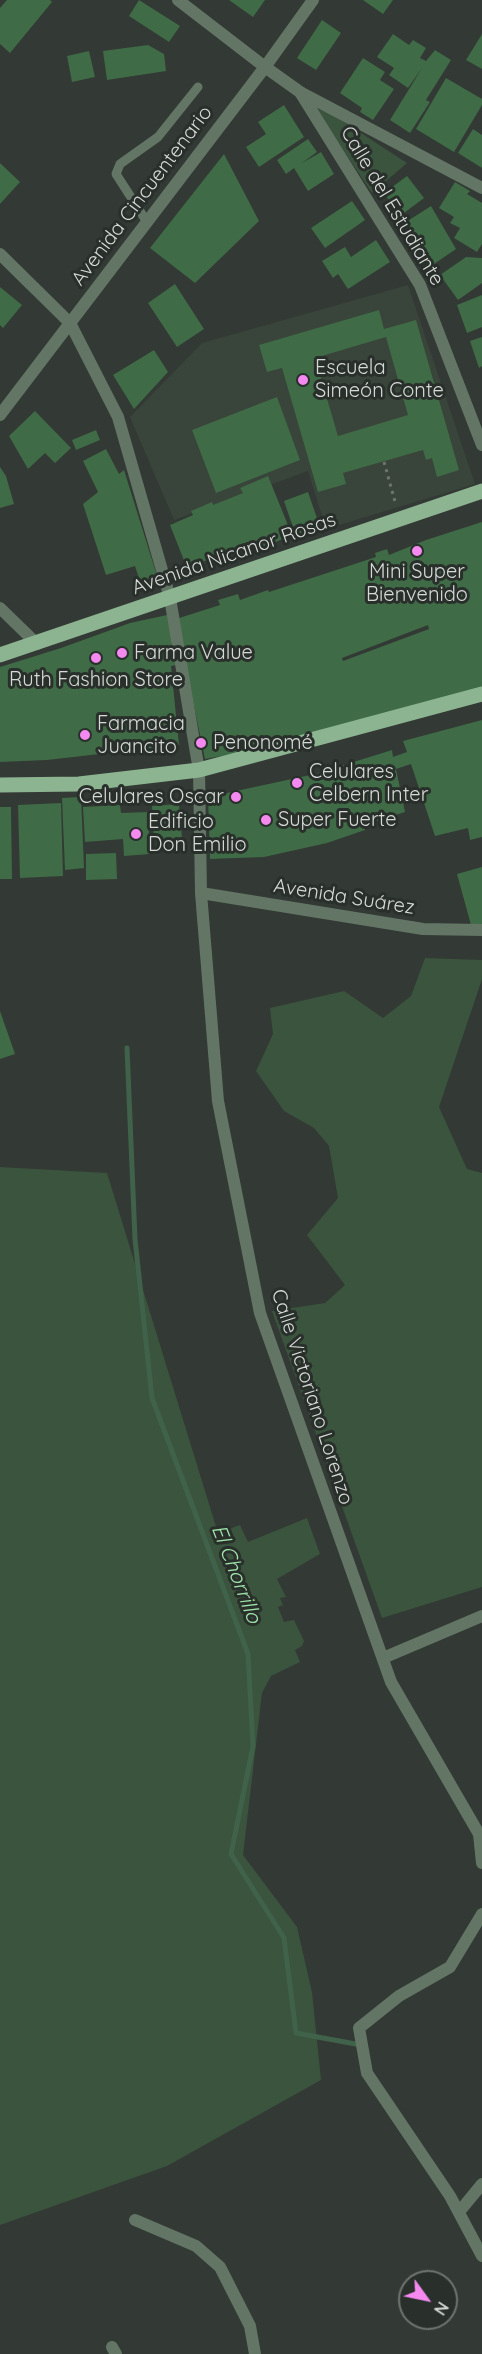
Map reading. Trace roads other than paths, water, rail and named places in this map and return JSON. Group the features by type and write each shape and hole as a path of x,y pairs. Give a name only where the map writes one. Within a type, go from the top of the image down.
{"main road":[{"name":"Avenida Nicanor Rosas","path":"0,655 482,491"},
{"path":"0,785 79,784 199,770 482,694"}],"street":[{"path":"178,0 265,68 300,92 482,188"},
{"name":"Avenida Cincuentenario","path":"0,415 265,68 313,0"},
{"name":"Calle del Estudiante","path":"300,92 420,285 482,445"},
{"name":"Calle Victoriano Lorenzo","path":"0,255 70,323 118,417 171,598 199,770 201,893 218,1101 260,1313 391,1682 478,1834 482,1863"},
{"path":"0,608 37,644"},
{"name":"Avenida Suárez","path":"201,893 423,929 482,930"},
{"path":"382,1658 482,1616"},
{"path":"480,1920 450,1967 399,1996 359,2028 367,2073 450,2196 482,2256"},
{"path":"459,2212 482,2184"},
{"path":"135,2220 196,2246 220,2267 250,2326 255,2354"}],"lane":[{"path":"147,222 116,174 120,164 158,137 198,87"}],"waterway":[{"name":"El Chorrillo","path":"127,1048 135,1239 152,1398 248,1654 253,1746 231,1854 284,1938 296,2033 361,2045"}],"place":[{"name":"Escuela Simeón Conte","path":"303,380"},
{"name":"Mini Super Bienvenido","path":"417,551"},
{"name":"Farma Value","path":"122,653"},
{"name":"Ruth Fashion Store","path":"96,658"},
{"name":"Farmacia Juancito","path":"85,735"},
{"name":"Penonomé","path":"201,743"},
{"name":"Celulares Celbern Inter","path":"297,783"},
{"name":"Celulares Oscar","path":"236,797"},
{"name":"Super Fuerte","path":"266,820"},
{"name":"Edificio Don Emilio","path":"136,834"}]}
